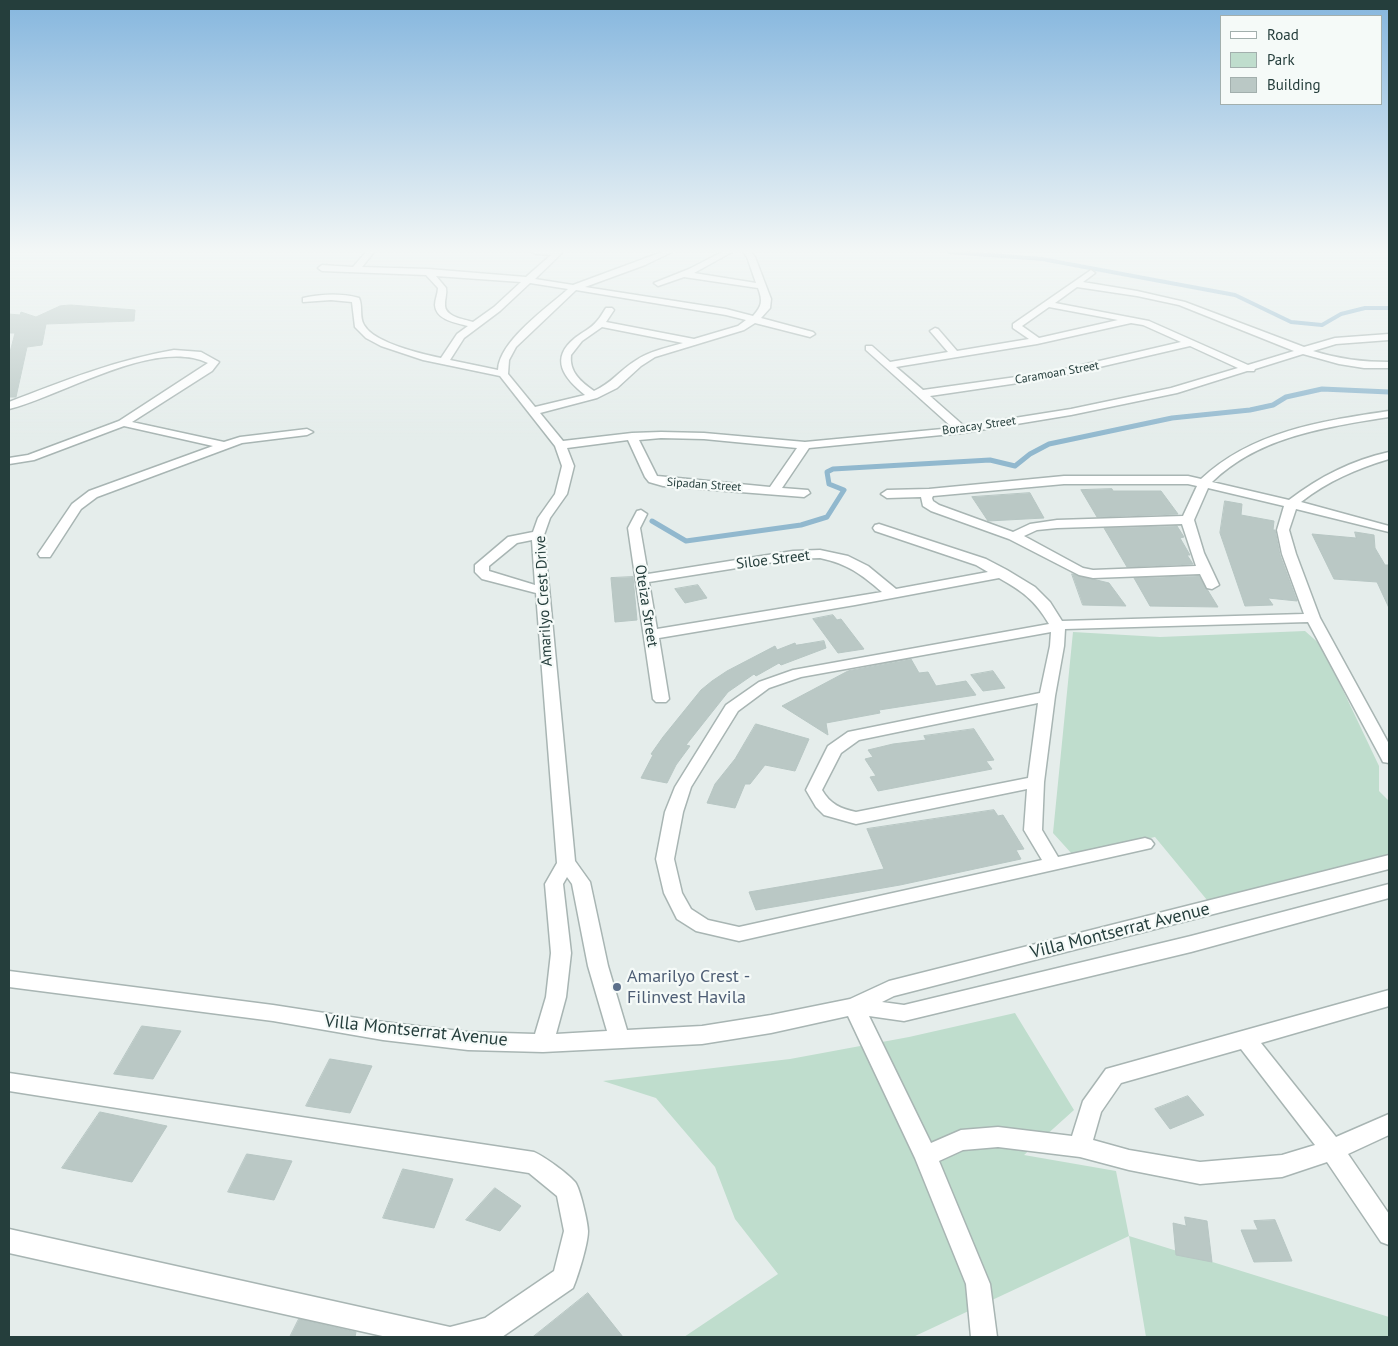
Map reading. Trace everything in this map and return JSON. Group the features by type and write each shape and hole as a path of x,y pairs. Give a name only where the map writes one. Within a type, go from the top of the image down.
{"street":[{"path":"358,315 360,326 373,339 444,362 503,374 502,362 507,350 545,315"},
{"path":"446,315 475,325"},
{"path":"444,362 460,336 489,315"},
{"path":"592,396 569,373 564,363 568,349 577,340 601,324 606,315"},
{"path":"737,315 756,318 810,334"},
{"path":"533,411 592,396 613,386 637,364 652,355 741,328 759,315"},
{"path":"1032,315 1016,326 1037,341"},
{"path":"1105,315 1146,323 1250,368"},
{"path":"1214,315 1303,352 1335,359 1389,365"},
{"path":"888,365 1037,341 1132,320"},
{"path":"601,324 691,342"},
{"path":"935,331 956,355"},
{"name":"Boracay Street","path":"560,445 632,436 704,436 805,445 962,430 1071,412 1173,391 1335,341 1389,338"},
{"name":"Caramoan Street","path":"921,394 1052,375 1190,343"},
{"path":"869,348 962,430"},
{"path":"9,406 88,376 152,356 181,352 207,355 214,362 208,369 123,423 38,455 9,461"},
{"name":"Amarilyo Crest Drive","path":"503,374 560,445 568,466 566,482 561,494 544,518 538,534 566,863"},
{"path":"1212,585 1203,570 1188,520 1204,482 1233,459 1275,439 1302,430 1338,422 1389,414"},
{"path":"123,423 227,446"},
{"path":"45,554 76,507 93,494 257,437 307,432"},
{"name":"Sipadan Street","path":"632,436 653,479 663,482 804,493"},
{"path":"774,490 805,445"},
{"path":"1387,753 1313,618 1289,554 1283,530 1291,504 1317,484 1353,466 1389,455"},
{"path":"887,494 928,493 1064,480 1169,479 1204,482 1389,531"},
{"path":"928,493 927,503 935,508 1014,536 1079,571 1093,574 1203,570"},
{"name":"Oteiza Street","path":"641,514 634,528 661,699"},
{"path":"1014,536 1034,527 1057,524 1188,520"},
{"path":"879,528 981,562 1002,573 1030,590 1045,605 1058,626 1036,782 1033,830 1054,865"},
{"path":"538,534 513,540 482,565 482,572 487,576 544,591"},
{"name":"Siloe Street","path":"642,579 793,555 820,554 843,559 863,569 893,594"},
{"path":"650,635 893,594 1002,573"},
{"path":"1146,844 739,934 702,926 684,914 673,893 665,859 674,812 683,786 732,708 764,685 798,673 1058,626 1313,618"},
{"path":"1036,782 856,818 835,814 820,804 814,790 834,750 854,736 1047,696"},
{"name":"Villa Montserrat Avenue","path":"9,979 274,1013 383,1031 468,1041 543,1043 702,1035 771,1024 854,1006 889,988 1389,862"},
{"path":"543,1043 556,997 561,954 554,884 566,863 581,882 583,888 598,966 620,1040"},
{"name":"Villa Montserrat Avenue","path":"854,1006 904,1014 1191,944 1389,891"},
{"path":"1080,1147 1091,1108 1114,1076 1389,998"},
{"path":"854,1006 926,1156 978,1284 984,1337"},
{"path":"1245,1038 1332,1150 1389,1234"},
{"path":"9,1082 534,1163 567,1190 576,1231 564,1280 490,1330 457,1337"},
{"path":"926,1156 961,1140 998,1137 1080,1147 1129,1160 1200,1173 1282,1166 1332,1150 1389,1124"},
{"path":"9,1241 443,1337"}],"green space":[{"path":"1305,631 1322,646 1379,766 1379,791 1389,801 1389,854 1207,900 1155,837 1072,854 1053,833 1073,632 1160,637"},
{"path":"1015,1013 1074,1110 1024,1155 1116,1171 1129,1236 913,1337 684,1337 778,1274 735,1219 715,1167 656,1098 603,1081 790,1059 909,1037"},
{"path":"1129,1236 1389,1317 1389,1337 1146,1337"}],"building":[{"path":"9,315 29,315 36,317 41,315 135,315 134,321 46,324 42,345 27,347 16,397 9,397 9,356 15,333 9,333"},
{"path":"1112,489 1113,491 1161,491 1178,514 1097,517 1081,490"},
{"path":"1030,493 1044,518 988,521 972,497"},
{"path":"1225,501 1242,504 1241,515 1274,521 1273,530 1275,530 1280,555 1297,601 1268,598 1273,605 1245,606 1220,533"},
{"path":"1177,526 1184,537 1180,538 1193,564 1127,567 1104,528"},
{"path":"1355,532 1374,535 1375,548 1385,565 1389,565 1389,608 1377,582 1334,579 1312,534 1356,538"},
{"path":"1072,574 1109,583 1126,606 1083,605"},
{"path":"1199,576 1218,607 1150,606 1134,578"},
{"path":"633,577 637,620 615,622 611,578"},
{"path":"698,585 707,598 685,603 675,589"},
{"path":"833,615 837,620 841,619 864,649 838,653 813,619"},
{"path":"824,641 826,648 781,665 779,663 756,676 754,674 728,692 686,745 690,746 676,765 667,783 641,778 653,755 651,754 663,737 701,690 712,681 775,646 777,650 795,643 796,645"},
{"path":"911,659 919,673 928,672 936,686 966,681 976,695 879,710 880,713 826,723 828,735 782,706 848,671"},
{"path":"993,671 1005,688 983,691 971,675"},
{"path":"756,724 809,739 795,771 765,765 750,784 745,784 735,808 707,803 715,784 735,759"},
{"path":"974,729 994,760 986,761 992,769 878,791 870,777 876,776 865,759 873,757 868,750 893,744 926,740 924,736"},
{"path":"994,810 998,816 1003,815 1024,849 1016,850 1021,859 900,885 756,910 749,892 884,869 867,829"},
{"path":"142,1026 181,1031 153,1079 114,1074"},
{"path":"330,1059 372,1066 350,1113 306,1106"},
{"path":"1188,1096 1204,1115 1170,1129 1155,1109"},
{"path":"100,1112 167,1126 132,1182 62,1168"},
{"path":"247,1154 292,1161 274,1200 228,1192"},
{"path":"403,1169 453,1179 434,1228 383,1218"},
{"path":"495,1188 521,1206 500,1231 466,1220"},
{"path":"1185,1217 1207,1221 1212,1262 1176,1255 1173,1223 1186,1226"},
{"path":"1275,1220 1292,1261 1254,1262 1241,1230 1258,1230 1254,1221"},
{"path":"588,1293 623,1337 533,1337"},
{"path":"299,1319 356,1332 355,1337 290,1337"}],"waterway":[{"path":"1276,315 1291,322 1322,325 1340,315"},
{"path":"652,521 686,541 801,525 827,517 844,490 829,484 827,472 833,469 990,460 1015,466 1030,454 1049,444 1172,418 1250,410 1273,405 1286,397 1322,389 1389,392"}],"place":[{"name":"Amarilyo Crest - Filinvest Havila","path":"617,987"}]}
